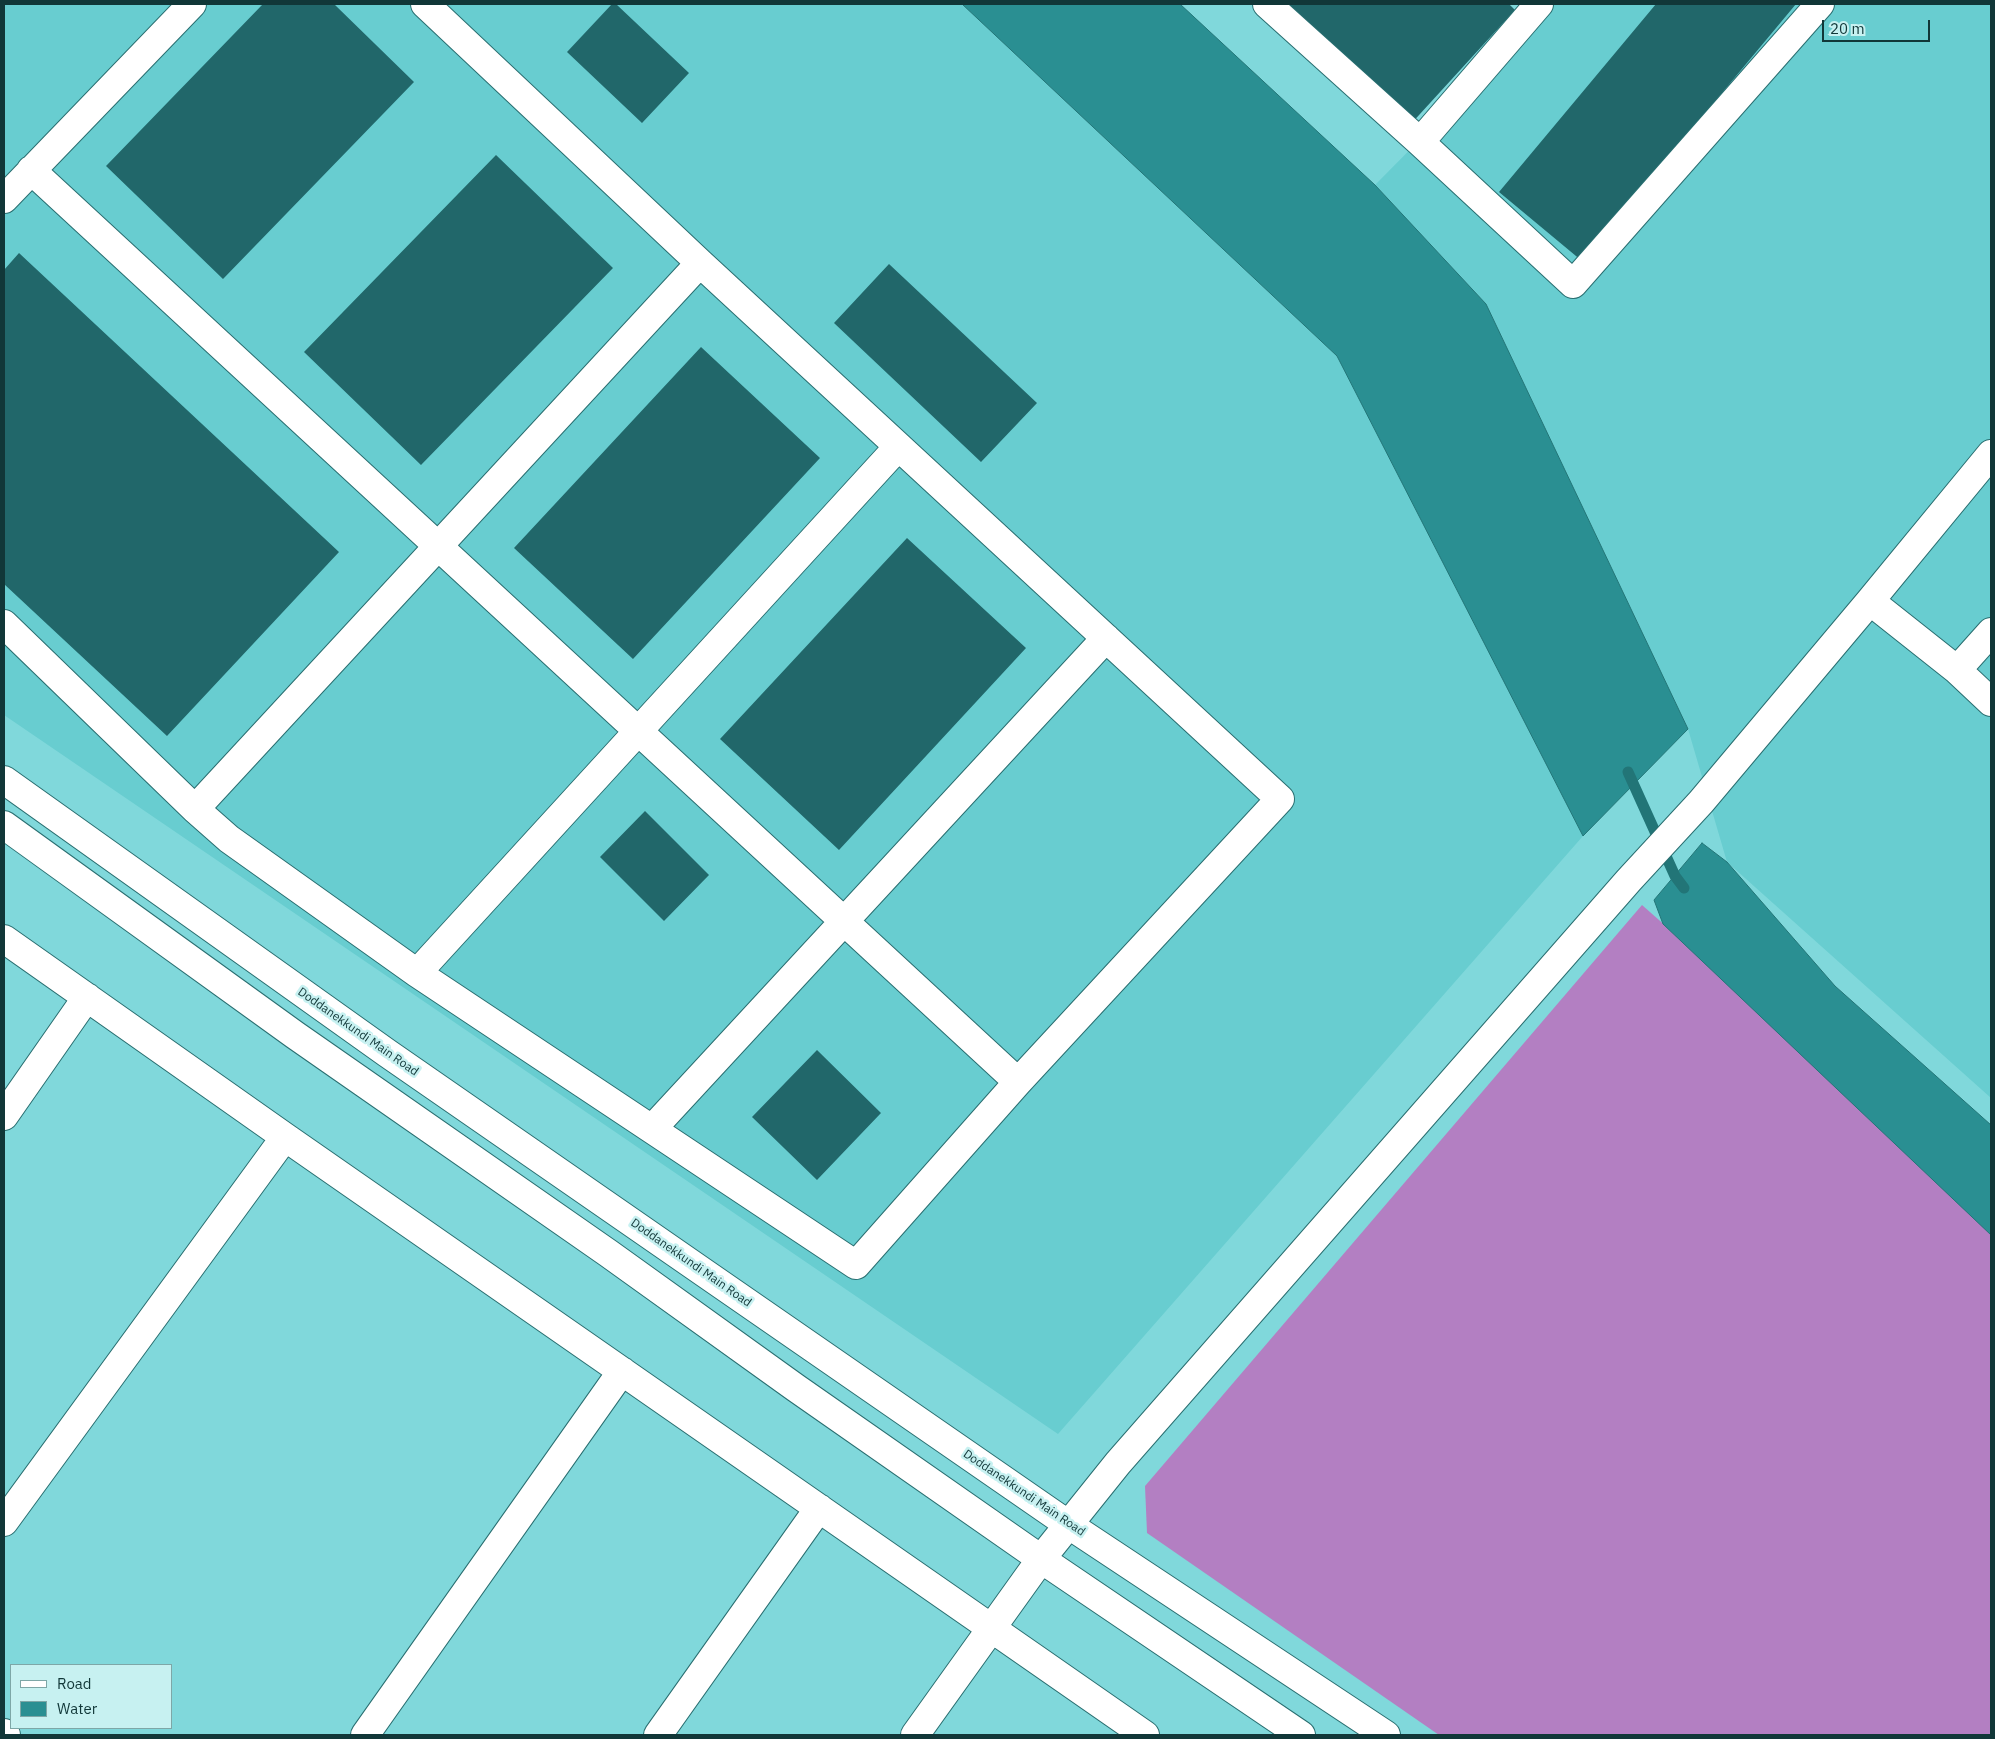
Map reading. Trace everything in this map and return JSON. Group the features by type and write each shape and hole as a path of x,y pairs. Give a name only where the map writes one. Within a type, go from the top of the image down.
{"street":[{"path":"4,199 192,4"},
{"path":"4,624 229,839 417,973 856,1265 1018,1082 1280,799 898,447 424,4"},
{"path":"1267,4 1573,284 1820,4"},
{"path":"1420,142 1539,4"},
{"path":"30,170 1018,1082"},
{"path":"196,809 700,263"},
{"path":"417,973 898,447"},
{"path":"915,1735 1041,1559 1118,1462 1629,880 1700,802 1991,454"},
{"path":"1870,601 1957,670 1991,702"},
{"path":"1957,670 1991,632"},
{"path":"652,1129 1106,638"},
{"name":"Doddanekkundi Main Road","path":"4,780 387,1053 1069,1525 1386,1735"},
{"path":"4,825 295,1035 608,1253 796,1388 1041,1559 1301,1735"},
{"path":"4,939 285,1137 1145,1735"},
{"path":"4,1116 87,997"},
{"path":"4,1522 285,1137"},
{"path":"366,1735 622,1371"},
{"path":"658,1735 819,1508"}],"shaded area":[{"path":"4,4 962,4 1337,356 1583,836 1058,1434 4,715"},
{"path":"1554,4 1991,4 1991,1098 1727,862 1688,729 1486,304 1375,185"},
{"path":"1642,905 1991,1213 1991,1735 1439,1735 1147,1533 1145,1486"}],"water":[{"path":"962,4 1180,4 1375,185 1486,304 1688,729 1583,836 1337,356"},
{"path":"1702,843 1727,862 1835,986 1991,1125 1991,1235 1663,924 1654,900"}],"building":[{"path":"263,4 334,4 414,82 223,279 106,166"},
{"path":"612,4 616,4 689,73 642,123 567,52"},
{"path":"1275,4 1509,4 1515,10 1409,126"},
{"path":"1656,4 1796,4 1582,261 1499,192"},
{"path":"496,155 613,268 421,465 304,352"},
{"path":"19,253 339,552 167,736 4,584 4,270"},
{"path":"889,264 1037,403 981,462 834,323"},
{"path":"701,347 820,458 633,659 514,548"},
{"path":"907,538 1026,648 839,850 720,739"},
{"path":"645,811 709,875 664,921 600,857"},
{"path":"817,1050 881,1113 817,1180 752,1117"}],"waterway":[{"path":"1628,772 1675,876 1684,888"}]}
